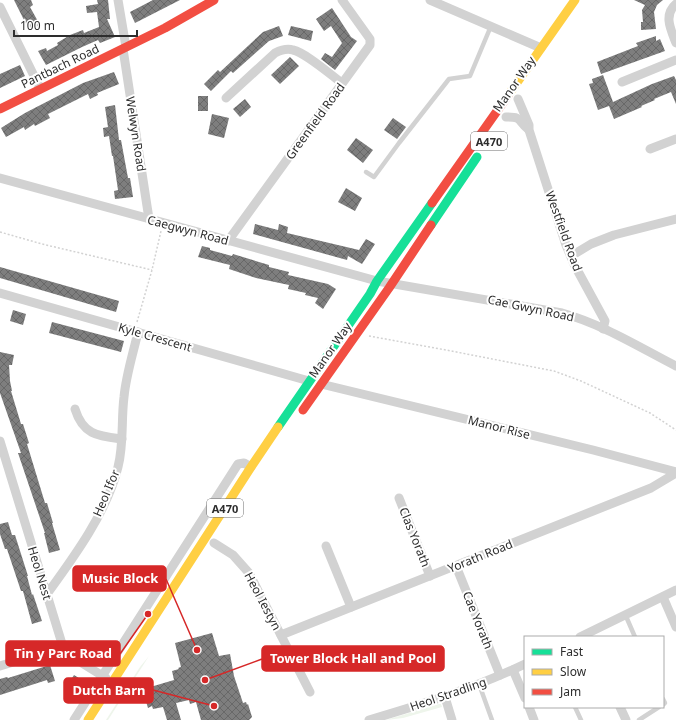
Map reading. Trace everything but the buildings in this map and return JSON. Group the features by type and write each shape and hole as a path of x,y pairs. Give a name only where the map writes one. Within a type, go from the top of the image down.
{"main road":[{"name":"Pantbach Road","path":"0,109 40,88 125,48 204,3 214,0"},
{"name":"Manor Way","path":"88,720 251,467 309,381 370,294 377,281 575,0"},
{"name":"Manor Way","path":"503,120 520,96"},
{"name":"Manor Way","path":"299,416 483,150"}],"street":[{"path":"2,0 0,6 40,88"},
{"name":"Welwyn Road","path":"118,0 149,219"},
{"name":"Greenfield Road","path":"228,240 370,45 370,42 342,0"},
{"path":"430,0 541,48"},
{"path":"676,4 670,12 668,19 676,43"},
{"path":"226,98 275,53 285,49 294,50 304,55 342,84"},
{"path":"622,82 676,60"},
{"name":"Westfield Road","path":"520,96 529,125 529,130 571,256 605,321 603,329"},
{"path":"503,120 513,117 520,120 529,130"},
{"path":"650,149 676,139"},
{"name":"Caegwyn Road","path":"0,178 377,281"},
{"path":"571,256 614,235 676,219"},
{"name":"Cae Gwyn Road","path":"377,281 562,312 674,361"},
{"name":"Kyle Crescent","path":"1,297 137,329 309,381"},
{"name":"Heol Ifor","path":"46,594 60,576 100,512 113,483 118,466 122,439 125,387 137,329"},
{"name":"Manor Rise","path":"321,384 586,449 676,473"},
{"path":"75,409 78,419 90,432 98,435 122,439"},
{"name":"Heol Nest","path":"0,441 63,647 69,655 112,682"},
{"path":"74,720 238,464 244,463 251,467"},
{"name":"Yorath Road","path":"281,636 651,488 676,473"},
{"name":"Clas Yorath","path":"399,498 430,576"},
{"name":"Heol Iestyn","path":"215,543 233,556 249,573 310,692"},
{"path":"326,546 351,608"},
{"name":"Cae Yorath","path":"456,566 500,675"},
{"path":"584,636 625,614 676,590"},
{"path":"663,597 676,627"},
{"path":"0,666 63,647"},
{"name":"Heol Stradling","path":"370,720 445,697 524,664"},
{"path":"513,670 524,696"},
{"path":"445,697 452,720"},
{"path":"529,708 534,720"},
{"path":"620,708 626,720"}],"lane":[{"path":"366,172 374,177 449,79 470,76 491,26"},
{"path":"625,614 635,636"},
{"path":"479,684 492,720"},
{"path":"575,708 581,720"},
{"path":"639,720 657,708"}],"path":[{"path":"137,329 162,228"},
{"path":"0,232 42,244 152,270"},
{"path":"374,337 554,371 581,381 643,410 676,430"}],"shaded area":[{"path":"149,656 108,720 106,720 140,667"},
{"path":"441,704 442,707 403,718 386,720"}],"traffic: fast":[{"path":"431,225 477,157"},
{"path":"278,427 432,203"}],"traffic: slow":[{"path":"509,94 575,0"},
{"path":"88,720 278,427"}],"traffic: jam":[{"path":"0,109 165,28 214,0"},
{"path":"432,203 509,94"},
{"path":"303,410 389,288 431,225"}],"place":[{"name":"Tin y Parc Road","path":"148,614"},
{"name":"Music Block","path":"197,650"},
{"name":"Tower Block Hall and Pool","path":"205,680"},
{"name":"Dutch Barn","path":"214,706"}]}
